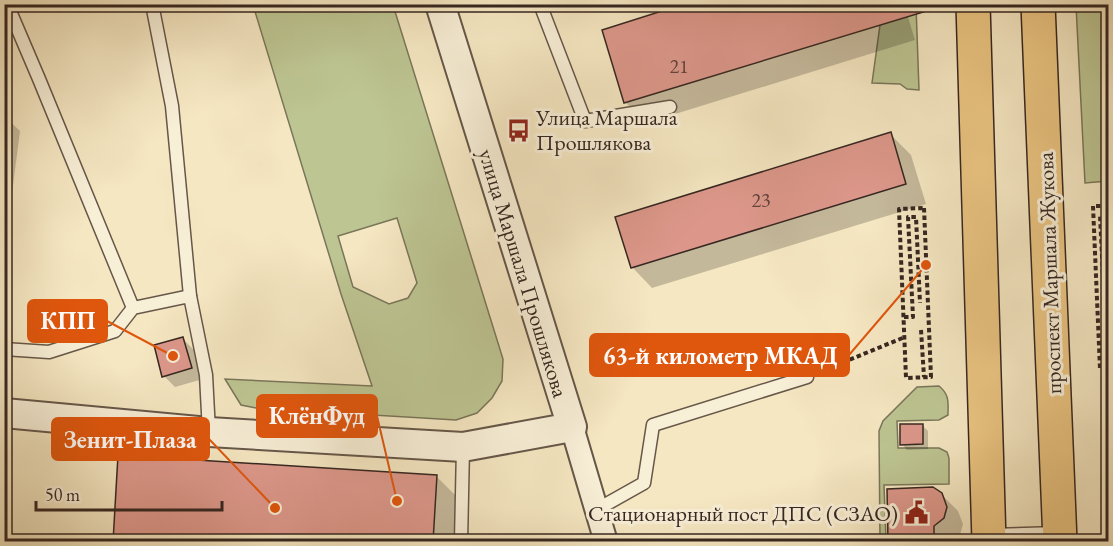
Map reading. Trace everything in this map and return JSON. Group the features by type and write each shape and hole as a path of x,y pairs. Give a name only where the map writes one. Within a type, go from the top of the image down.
{"main road":[{"path":"973,4 989,538"},
{"name":"проспект Маршала Жукова","path":"1038,4 1060,537"}],"street":[{"name":"улица Маршала Прошлякова","path":"440,4 606,542"},
{"path":"4,413 209,432 463,447 572,427"}],"lane":[{"path":"7,4 133,308"},
{"path":"152,4 172,106 190,296 206,375 209,432"},
{"path":"540,4 585,121 669,107"},
{"path":"4,349 49,352 115,331 133,308 190,296"},
{"path":"596,510 644,483 653,425 807,377"},
{"path":"461,542 463,447"},
{"path":"989,538 1060,537"}],"path":[{"path":"1105,321 1108,368 1100,369 1093,206 1108,206"},
{"path":"924,208 931,377 906,378 904,337 899,209 924,208"},
{"path":"1104,296 1100,216 1108,215"},
{"path":"904,317 913,317 908,217 916,217 920,303"},
{"path":"921,330 924,377"},
{"path":"807,377 904,337"}],"green space":[{"path":"253,5 393,5 503,359 502,381 492,398 477,413 456,420 256,408 241,405 225,379 372,386 341,294","holes":["397,218 417,283 408,298 389,304 353,287 338,236"]},
{"path":"916,5 919,90 907,89 900,84 872,83 880,25"},
{"path":"1076,5 1108,5 1108,181 1085,183"},
{"path":"939,386 947,396 948,415 939,420 897,421 898,448 939,448 947,452 949,484 884,485 886,541 880,541 879,431 883,421 917,387"}],"building":[{"path":"684,4 930,4 930,10 624,103 602,30"},
{"path":"891,132 906,184 631,268 615,217"},
{"path":"183,337 192,368 162,377 154,345"},
{"path":"900,424 923,424 923,444 900,445"},
{"path":"118,455 437,475 433,542 113,542"},
{"name":"Стационарный пост ДПС (СЗАО)","path":"933,487 942,493 947,507 944,518 934,526 934,542 888,542 887,489"}],"place":[{"name":"Улица Маршала Прошлякова","path":"518,130"},
{"name":"63-й километр МКАД","path":"926,265"},
{"name":"КПП","path":"173,356"},
{"name":"КлёнФуд","path":"397,501"},
{"name":"Зенит-Плаза","path":"275,508"},
{"name":"Стационарный пост ДПС (СЗАО)","path":"916,513"}]}
